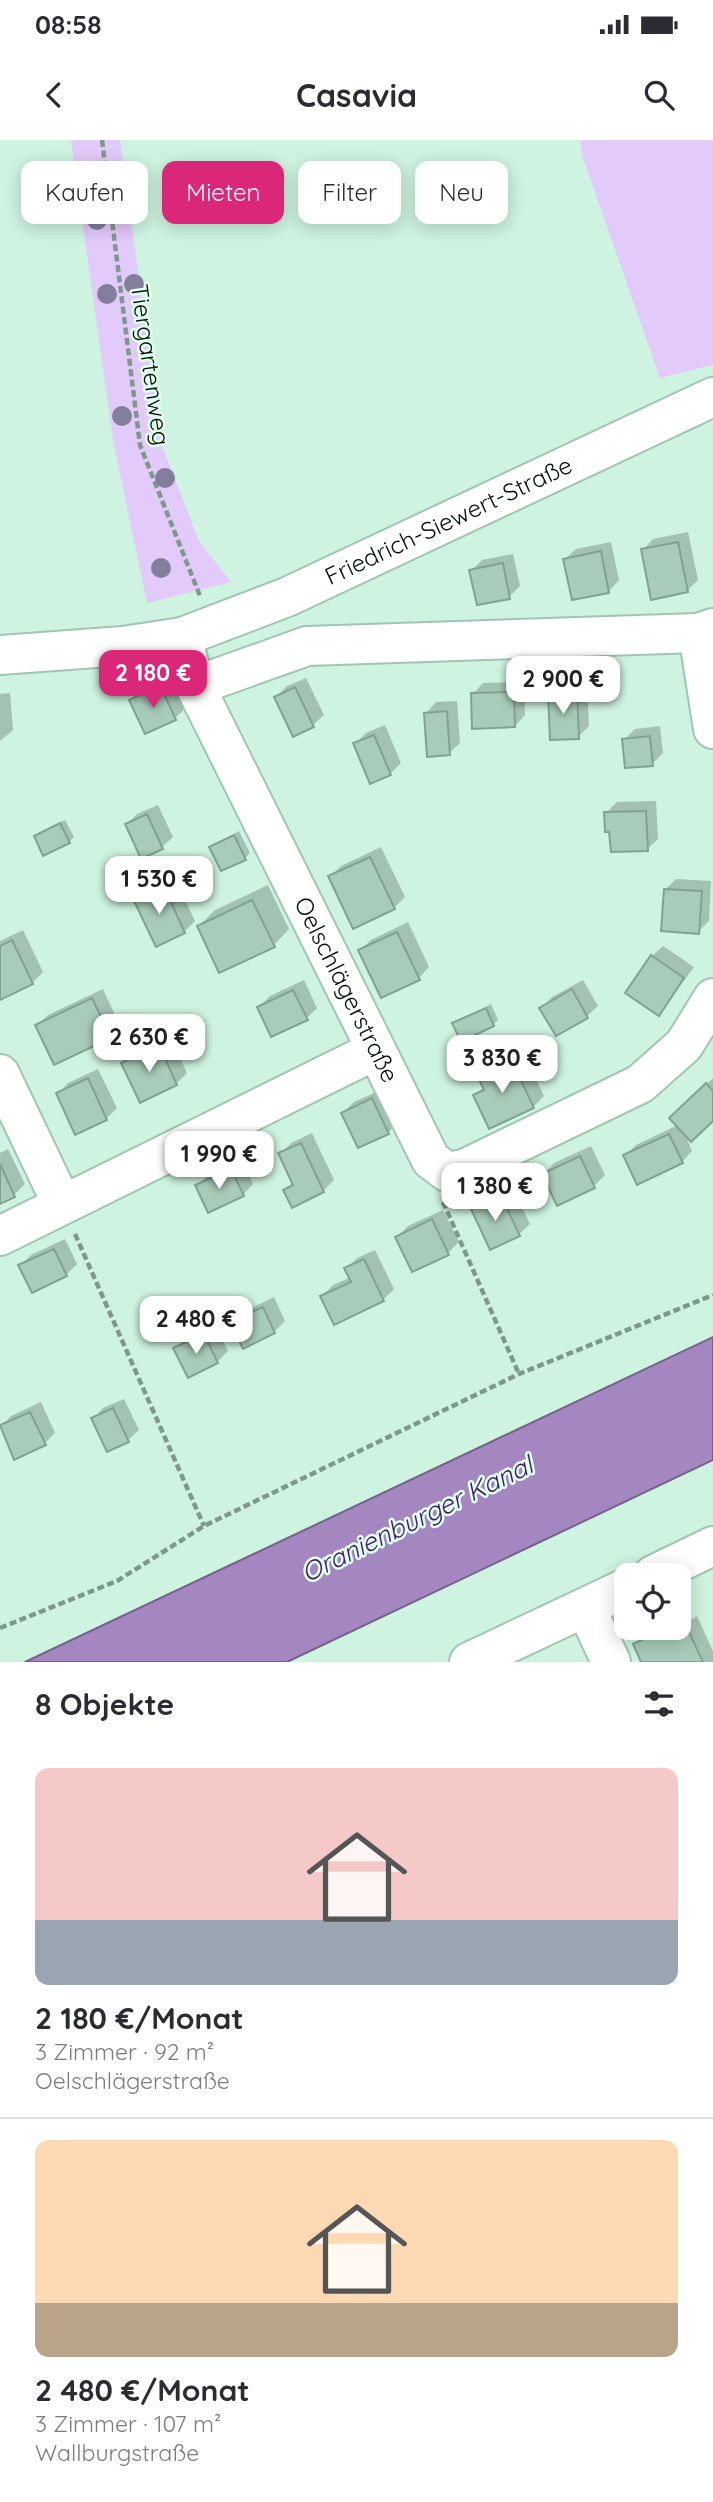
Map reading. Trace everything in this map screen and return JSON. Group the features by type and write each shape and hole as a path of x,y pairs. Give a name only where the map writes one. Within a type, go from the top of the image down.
{"street":[{"name":"Friedrich-Siewert-Straße","path":"0,655 123,646 197,632 287,597 713,397"},
{"path":"195,686 307,646 705,630 713,729"},
{"name":"Oelschlägerstraße","path":"197,632 195,686 431,1160 447,1171"},
{"path":"447,1171 464,1169 640,1084 684,1045 713,998"},
{"path":"0,1236 376,1050"},
{"path":"0,1074 62,1204"},
{"path":"678,1563 713,1546"},
{"path":"469,1662 614,1594"},
{"path":"586,1608 611,1662"}],"path":[{"name":"Tiergartenweg","path":"102,140 140,445 197,632"},
{"path":"447,1171 440,1195 519,1374"},
{"path":"62,1204 204,1526"},
{"path":"0,1628 117,1581 204,1526 519,1374 713,1295"}],"shaded area":[{"path":"71,140 120,140 123,161 74,161"},
{"path":"580,140 713,140 713,365 660,378 583,158"},
{"path":"83,224 132,224 162,446 199,541 231,582 147,603 113,440"}],"water":[{"name":"Oranienburger Kanal","path":"713,1337 713,1460 287,1662 25,1662"}],"building":[{"path":"678,542 688,592 651,600 641,549"},
{"path":"601,551 609,593 572,600 563,559"},
{"path":"503,563 510,599 477,605 469,570"},
{"path":"160,685 176,720 145,734 129,700"},
{"path":"295,687 314,727 293,737 274,697"},
{"path":"577,691 579,739 550,740 548,692"},
{"path":"514,692 515,727 472,729 471,693"},
{"path":"447,711 450,755 427,757 424,713"},
{"path":"374,735 391,775 370,784 353,743"},
{"path":"650,736 653,766 625,768 622,739"},
{"path":"646,811 648,851 611,852 609,832 605,832 604,812"},
{"path":"147,814 163,849 141,859 125,824"},
{"path":"60,823 70,843 43,856 34,836"},
{"path":"234,835 246,860 221,871 209,847"},
{"path":"370,857 395,909 353,929 328,876"},
{"path":"163,885 185,933 156,947 133,899"},
{"path":"664,889 702,891 699,934 661,931"},
{"path":"252,900 275,947 219,973 197,926"},
{"path":"397,932 420,980 381,998 358,950"},
{"path":"12,940 33,984 0,1000 0,946"},
{"path":"651,955 684,978 659,1016 625,993"},
{"path":"572,989 588,1018 556,1036 539,1008"},
{"path":"293,990 308,1020 271,1037 257,1007"},
{"path":"92,998 111,1038 54,1065 35,1025"},
{"path":"486,1008 494,1026 461,1042 452,1023"},
{"path":"159,1045 177,1085 140,1103 121,1063"},
{"path":"511,1059 534,1108 489,1129 473,1095 484,1090 477,1075"},
{"path":"88,1078 107,1120 75,1135 56,1093"},
{"path":"706,1083 713,1091 713,1121 691,1142 669,1118"},
{"path":"372,1098 389,1134 358,1148 341,1113"},
{"path":"669,1134 683,1163 637,1185 623,1155"},
{"path":"301,1143 324,1192 292,1208 283,1190 293,1185 278,1153"},
{"path":"580,1156 595,1188 557,1206 542,1174"},
{"path":"0,1164 15,1197 0,1204"},
{"path":"231,1169 244,1196 208,1213 195,1185"},
{"path":"501,1196 520,1236 490,1250 471,1209"},
{"path":"432,1219 449,1255 412,1272 395,1237"},
{"path":"54,1249 67,1276 32,1293 18,1265"},
{"path":"364,1259 384,1301 334,1325 320,1296 351,1282 344,1268"},
{"path":"263,1307 275,1333 243,1349 230,1322"},
{"path":"204,1334 218,1363 188,1378 173,1348"},
{"path":"113,1408 129,1442 107,1452 91,1418"},
{"path":"30,1412 46,1445 14,1460 0,1425"},
{"path":"691,1637 703,1662 641,1662 633,1644 642,1640 691,1640"}]}
